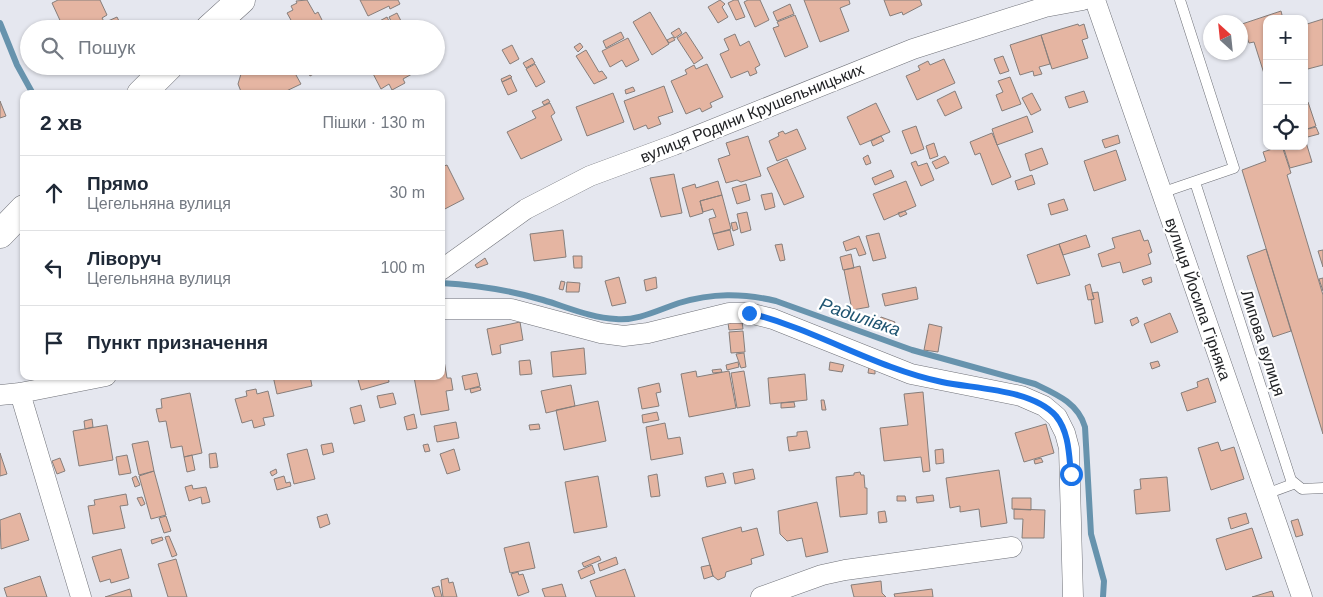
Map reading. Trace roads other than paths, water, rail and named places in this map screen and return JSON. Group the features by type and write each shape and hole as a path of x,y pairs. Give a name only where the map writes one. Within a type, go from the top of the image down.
{"main road":[{"path":"219,20 241,0"},
{"path":"145,90 160,75"},
{"path":"0,234 20,213"}],"street":[{"name":"вулиця Родини Крушельницьких","path":"445,267 526,209 590,176 674,145 913,49 1044,7 1083,0"},
{"name":"вулиця Йосипа Гірняка","path":"1095,0 1302,597"},
{"path":"445,309 511,309 601,333 624,336 648,333 729,313 749,313 773,319 911,374 942,382 1021,396 1044,406 1057,417 1065,433 1069,448 1073,597"},
{"path":"81,597 10,394 85,380"},
{"path":"761,597 822,575 845,570 1012,547"}],"lane":[{"path":"1161,193 1234,168 1180,0"},
{"name":"Липова вулиця","path":"1196,182 1293,484"},
{"path":"1266,494 1293,484 1302,488 1323,488"}],"waterway":[{"name":"Радилівка","path":"0,23 20,70"},
{"name":"Радилівка","path":"23,75 31,90"},
{"name":"Радилівка","path":"445,283 480,287 530,296 588,314 616,319 640,317 679,303 703,297 739,295 763,298 912,350 1035,384 1072,405 1085,427 1091,534 1104,581 1103,597"}]}
